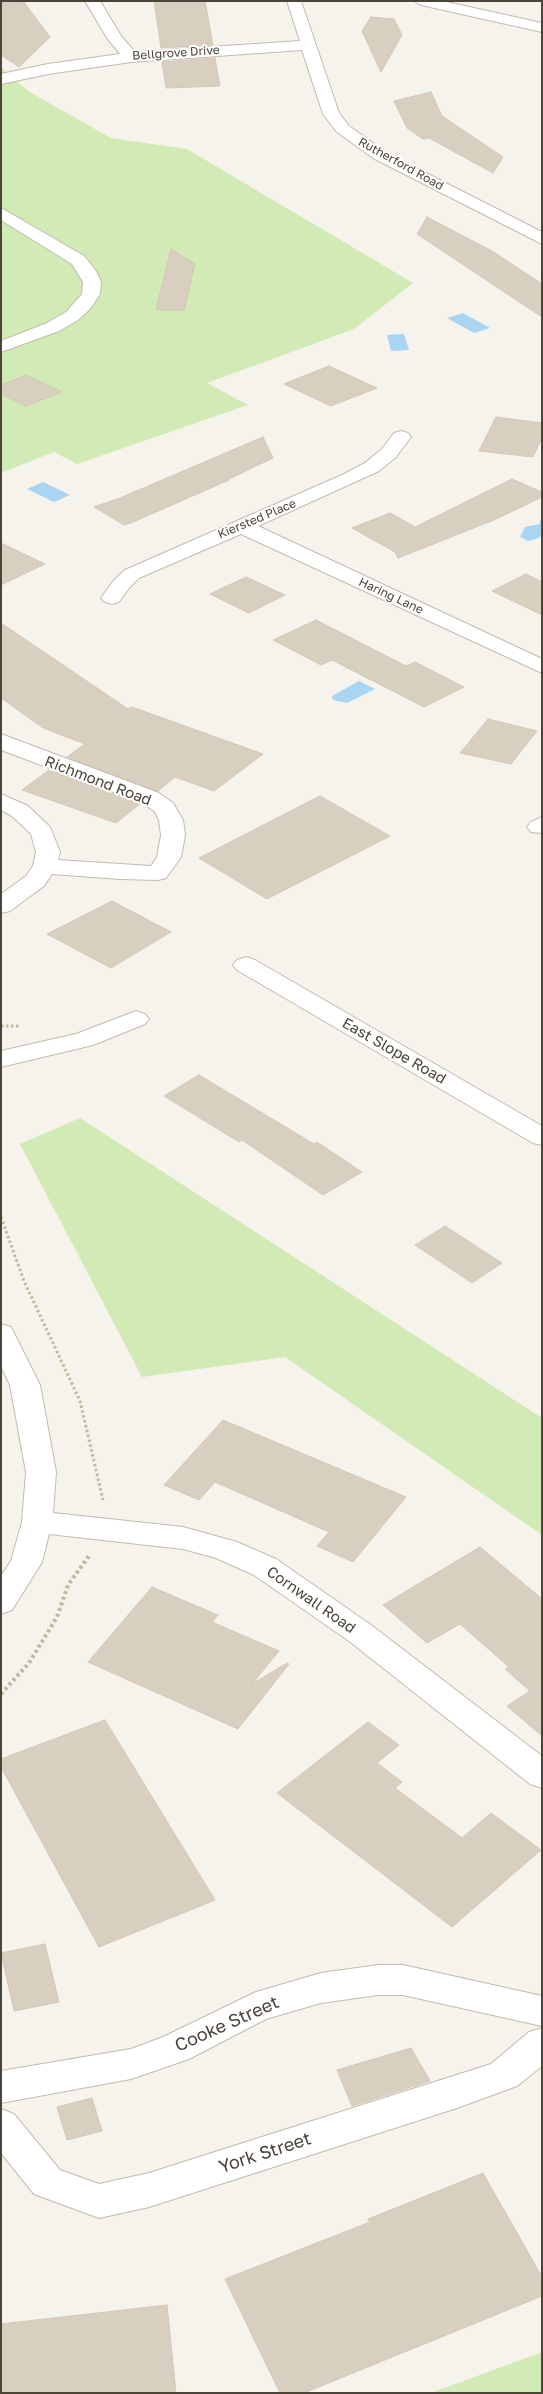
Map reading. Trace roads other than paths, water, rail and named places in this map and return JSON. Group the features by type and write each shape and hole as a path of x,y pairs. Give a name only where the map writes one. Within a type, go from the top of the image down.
{"street":[{"path":"92,1 116,38 131,56"},
{"path":"294,1 307,45"},
{"path":"421,1 542,28"},
{"name":"Bellgrove Drive","path":"1,79 57,67 131,56 307,45"},
{"name":"Rutherford Road","path":"307,45 331,114 343,129 379,154 542,239"},
{"path":"1,213 78,260 88,271 92,282 91,294 84,305 72,316 54,327 1,347"},
{"name":"Kiersted Place","path":"112,598 121,584 132,574 349,480 372,467 389,453 401,437"},
{"name":"Haring Lane","path":"240,526 542,666"},
{"name":"Richmond Road","path":"1,741 26,753 151,798 165,808 171,820 173,835 168,857 158,873 45,866"},
{"path":"1,801 20,810 42,832 48,852 45,866 35,881 1,906"},
{"name":"East Slope Road","path":"246,965 542,1137"},
{"path":"1,1059 84,1040 136,1019"},
{"path":"1,1334 25,1384 41,1472 37,1522 26,1562 1,1602"},
{"name":"Cornwall Road","path":"37,1522 183,1538 226,1550 265,1567 360,1634 542,1775"},
{"name":"Cooke Street","path":"1,2087 131,2064 176,2048 256,2007 321,1988 378,1980 403,1980 542,2011"},
{"name":"York Street","path":"1,2125 47,2182 99,2201 149,2190 458,2092 504,2075 542,2043"}],"water":[{"path":"463,313 490,328 474,333 447,318"},
{"path":"404,334 409,350 391,351 387,335"},
{"path":"43,482 70,495 54,502 27,489"},
{"path":"542,520 542,534 539,538 528,541 520,537 525,527 540,524 539,521"},
{"path":"359,681 375,689 347,703 333,700 332,696"}]}
